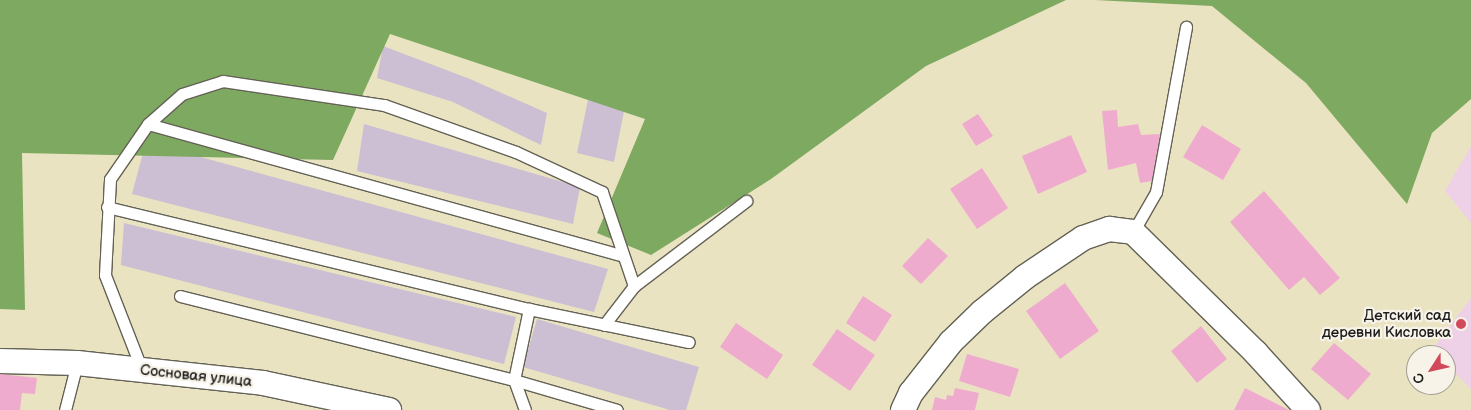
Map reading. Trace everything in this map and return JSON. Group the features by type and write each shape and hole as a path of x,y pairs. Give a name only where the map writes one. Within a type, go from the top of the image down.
{"street":[{"path":"903,410 911,393 951,342 1025,276 1083,238 1109,229 1132,232 1256,353 1308,410"},
{"name":"Сосновая улица","path":"0,361 77,363 263,383 389,410"}],"lane":[{"path":"1132,232 1156,192 1186,27"},
{"path":"142,370 105,275 107,207 110,179 148,124 182,94 223,81 384,104 516,152 602,192 621,255 634,286"},
{"path":"148,124 621,255"},
{"path":"604,325 634,286 746,200"},
{"path":"107,207 529,309 689,342"},
{"path":"180,296 514,380 617,410"},
{"path":"525,410 514,380 529,309"},
{"path":"65,410 77,363"}],"shaded area":[{"path":"601,37 636,50 614,162 577,153"},
{"path":"383,46 470,79 547,113 541,145 453,102 377,78"},
{"path":"364,124 580,187 573,224 357,171"},
{"path":"146,142 608,269 594,312 132,194"},
{"path":"1471,146 1471,223 1445,191"},
{"path":"124,223 516,317 504,364 121,265"},
{"name":"Детский сад деревни Кисловка","path":"1471,298 1471,389 1456,374 1456,345 1436,345"},
{"path":"537,319 699,367 686,410 670,410 523,367"}],"green space":[{"path":"0,0 1066,0 926,66 771,179 651,255 597,233 645,119 390,34 333,160 22,153 25,310 0,309"},
{"path":"1095,0 1471,0 1471,99 1432,133 1407,204 1306,83 1212,6"}],"building":[{"path":"1117,110 1118,127 1138,124 1141,135 1160,134 1152,181 1140,183 1136,163 1108,170 1102,111"},
{"path":"978,114 993,136 976,146 962,124"},
{"path":"1202,125 1241,149 1223,180 1183,157"},
{"path":"1071,135 1087,172 1038,194 1022,156"},
{"path":"982,168 1008,208 977,229 950,189"},
{"path":"1264,191 1340,278 1320,295 1304,277 1289,290 1230,222"},
{"path":"928,238 948,256 921,284 902,266"},
{"path":"1065,283 1099,331 1060,359 1026,311"},
{"path":"863,296 892,315 875,342 846,323"},
{"path":"736,323 783,355 767,379 720,347"},
{"path":"1201,326 1227,359 1197,383 1171,351"},
{"path":"837,329 875,355 850,391 812,365"},
{"path":"1334,343 1371,374 1348,400 1311,369"},
{"path":"967,354 1019,369 1010,397 959,381"},
{"path":"0,374 37,378 35,394 22,393 20,410 0,410"},
{"path":"955,388 979,393 975,410 932,410 935,397 946,400 947,395 953,396"},
{"path":"1245,388 1289,410 1234,410"}],"place":[{"name":"Детский сад деревни Кисловка","path":"1461,324"}]}
